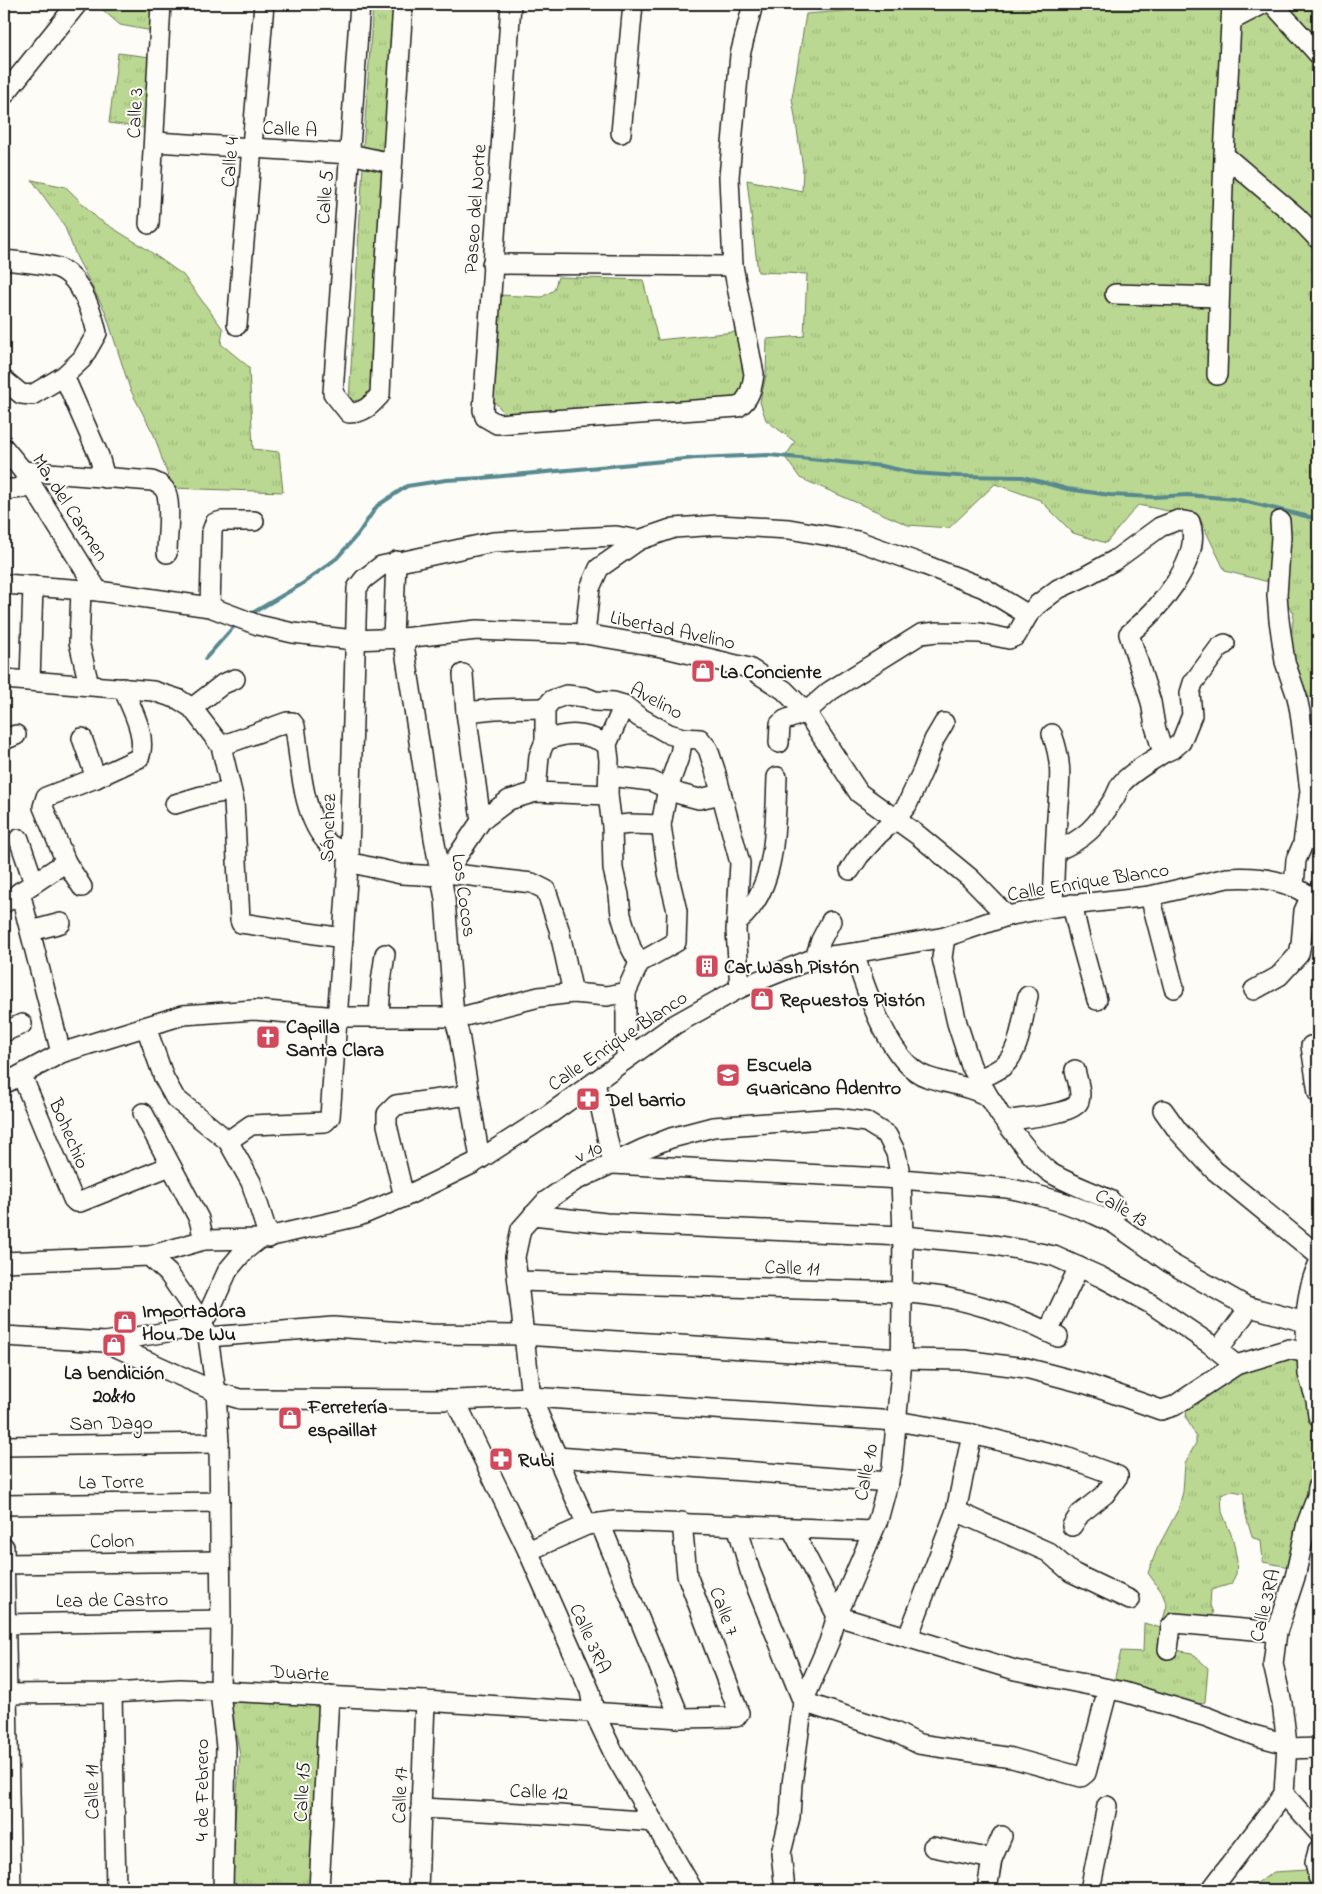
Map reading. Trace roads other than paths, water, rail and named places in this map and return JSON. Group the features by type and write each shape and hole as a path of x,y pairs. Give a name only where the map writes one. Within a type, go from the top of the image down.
{"street":[{"path":"4,95 77,4"},
{"name":"Calle 3","path":"149,224 162,4"},
{"name":"Calle 4","path":"237,325 264,4"},
{"name":"Calle 5","path":"360,4 333,393 349,413 358,413 367,409 380,396 392,163"},
{"path":"392,163 403,4"},
{"name":"Paseo del Norte","path":"510,4 482,410 485,417 497,424 738,407 746,402 752,390 754,374 734,266"},
{"path":"622,133 633,4"},
{"path":"492,264 734,266 729,177 740,56 753,4"},
{"path":"1217,375 1224,155 1232,12 1263,4"},
{"path":"1273,4 1318,54"},
{"name":"Calle A","path":"155,142 350,154 392,163"},
{"path":"1224,155 1297,216 1318,239"},
{"path":"4,260 56,267 76,281 93,314 97,333 82,359 64,376 32,395 21,394 4,380"},
{"path":"1115,294 1219,297"},
{"path":"64,376 98,456 105,478"},
{"name":"Ma. del Carmen","path":"4,448 28,479 90,590"},
{"path":"4,490 28,479 105,478 152,481 166,491 168,502 167,553"},
{"path":"779,743 780,724 784,720 806,712 830,691 921,634 937,632 972,633 1009,639 1016,636 1028,615 1037,605 1058,589 1115,560 1160,527 1178,520 1190,522 1193,531 1184,566 1171,590 1152,613 1129,634 1151,702 1162,753"},
{"path":"219,610 212,530 215,523 222,521 254,521"},
{"path":"1280,521 1281,537 1277,595 1279,620 1285,662 1300,712 1310,791 1303,844 1296,860 1294,886"},
{"path":"585,634 590,588 599,568 639,540 674,528 719,525 790,529 858,541 925,564 984,588 1028,615"},
{"name":"Sánchez","path":"228,1140 252,1125 325,1122 330,1117 349,857 357,588 364,579 381,566 396,561 493,542 616,536 639,540"},
{"name":"Los Cocos","path":"396,561 398,638 443,875 454,1017 459,1034 480,1159"},
{"name":"Libertad Avelino","path":"4,584 90,590 219,610 258,625 293,633 354,640 398,638 477,630 585,634 661,647 749,668 784,690 806,712 859,792 970,878 1007,916"},
{"path":"30,681 33,586"},
{"path":"89,685 79,642 90,590"},
{"path":"1056,851 1075,843 1090,832 1114,800 1121,785 1138,768 1174,748 1181,742 1192,716 1190,694 1193,683 1219,648 1225,644"},
{"path":"463,674 466,712 481,822"},
{"path":"4,678 153,691 178,699 192,708 220,746 234,801 241,923 343,938"},
{"path":"192,708 223,684 235,679"},
{"path":"82,887 66,862 43,807 44,801 46,797 96,778 140,758 143,749 139,730 123,688"},
{"name":"Avelino","path":"466,712 549,704 566,695 584,697 596,701 614,702 624,705 639,717 668,734 683,738 700,739 708,749 715,770 736,842 740,863 737,958 740,988"},
{"path":"536,792 538,756 545,741 549,704"},
{"path":"624,705 607,744 613,869 621,915 631,948 639,963"},
{"path":"220,746 287,722 292,722 295,726 304,792 316,827 329,844 349,857 401,874 443,875 532,883 546,890 559,929 573,993"},
{"path":"850,870 859,856 908,805 934,740 944,723"},
{"path":"545,741 559,735 575,734 592,737 607,744"},
{"path":"1052,734 1060,761 1061,774 1053,907"},
{"path":"82,738 96,778"},
{"path":"626,1059 626,992 639,963 676,942 677,911 668,873 661,825 668,788 680,754 683,738"},
{"path":"738,921 747,914 762,888 768,869 775,825 778,777"},
{"path":"443,875 481,822 509,800 536,792 651,781 680,794 699,799 721,794"},
{"path":"175,804 201,796 231,791"},
{"path":"612,826 630,824 661,825"},
{"path":"19,839 27,887 31,931 61,1053"},
{"path":"4,903 66,862"},
{"name":"Calle Enrique Blanco","path":"205,1330 208,1314 228,1270 244,1251 264,1238 359,1216 404,1197 480,1159 547,1116 674,1025 740,988 815,958 945,937 1007,916 1053,907 1150,896 1227,878 1282,882 1294,886 1315,899"},
{"path":"1150,896 1174,988"},
{"path":"1254,990 1279,976 1299,954 1304,911 1315,899"},
{"path":"1072,904 1097,1000"},
{"path":"815,958 821,940 831,921"},
{"path":"31,931 62,923"},
{"path":"945,937 942,958 946,977 962,1038 978,1080 1017,1136 1050,1172 1110,1200 1114,1205 1115,1224"},
{"path":"854,953 864,986 879,1020 902,1059 913,1070 926,1077 972,1090 990,1099"},
{"path":"379,1016 385,954"},
{"path":"4,1084 22,1076 61,1053 183,1015 254,1010 338,1017 454,1017 539,997 573,993 606,996 626,992"},
{"path":"978,1080 1009,1061 1015,1049 1028,996"},
{"path":"4,1032 22,1024"},
{"path":"4,1262 149,1256 204,1240 264,1238 252,1182 228,1140 175,1098 164,1078 146,1028"},
{"path":"1311,1046 1318,1092"},
{"path":"1005,1120 1044,1115 1074,1108 1079,1102 1075,1070"},
{"name":"Bohechio","path":"22,1076 73,1199 76,1202 170,1166"},
{"path":"595,1082 613,1164"},
{"path":"404,1197 387,1125 387,1114 396,1105 469,1096"},
{"path":"1163,1110 1178,1131 1214,1170 1318,1255"},
{"path":"143,1113 199,1219 204,1240"},
{"name":"v 10","path":"680,1718 594,1524 557,1457 531,1398 515,1257 521,1229 546,1201 575,1181 671,1138 713,1127 836,1118 866,1122 887,1135 896,1153 901,1179 903,1236"},
{"name":"Calle 13","path":"613,1164 901,1179 1008,1188 1065,1203 1094,1214 1115,1224 1170,1263 1250,1307 1305,1322"},
{"path":"533,1215 606,1223 903,1236 988,1244 1028,1250 1054,1256 1151,1304 1218,1350 1236,1365"},
{"name":"Calle 10","path":"803,1702 830,1642 837,1616 873,1532 889,1482 896,1421 900,1359 903,1236"},
{"path":"149,1256 168,1273 205,1330"},
{"path":"1318,1265 1311,1280 1305,1322 1313,1354 1308,1374 1316,1400 1318,1416"},
{"name":"Calle 11","path":"518,1281 901,1292 948,1298 997,1311 1053,1335 1079,1267"},
{"path":"1218,1350 1250,1307"},
{"path":"4,1336 105,1342 186,1329 333,1327 431,1334 524,1335 900,1359 964,1360 1026,1368 1087,1384 1161,1410 1174,1406 1236,1365 1260,1356 1289,1349 1313,1354"},
{"name":"4 de Febrero","path":"205,1330 216,1392 219,1443 220,1690 226,1747 223,1890"},
{"path":"105,1342 216,1392 240,1399 455,1400 531,1398 896,1421 972,1434 1066,1457 1118,1476 1106,1494 1080,1514 1072,1526"},
{"name":"Calle 3RA","path":"455,1400 528,1551 590,1691 594,1712 613,1752 693,1890"},
{"path":"908,1637 956,1511 972,1434"},
{"name":"San Dago","path":"4,1446 219,1443"},
{"path":"557,1457 889,1482"},
{"name":"Calle 3RA","path":"1284,1794 1287,1746 1282,1703 1273,1664 1277,1632 1295,1577 1307,1523 1317,1496 1318,1487"},
{"name":"La Torre","path":"4,1505 220,1502"},
{"path":"956,1511 1048,1552 1071,1572 1130,1600"},
{"path":"528,1551 594,1524 614,1520 873,1532"},
{"name":"Calle 7","path":"682,1522 687,1575 739,1713"},
{"path":"737,1526 750,1571 803,1702 792,1784 790,1817 782,1853 785,1890"},
{"path":"792,1529 837,1616 1015,1670 1108,1689 1208,1716 1253,1735 1287,1746 1318,1748"},
{"path":"4,1547 7,1812 11,1890"},
{"name":"Colon","path":"4,1564 220,1561"},
{"name":"Lea de Castro","path":"5,1624 221,1620"},
{"path":"1168,1649 1171,1627 1175,1623 1277,1632"},
{"name":"Duarte","path":"6,1694 112,1694 180,1689 220,1690 680,1718 736,1717 739,1713"},
{"path":"803,1702 896,1732 919,1744 1012,1758 1082,1777 1086,1773 1108,1689"},
{"name":"Calle 11","path":"112,1694 116,1890"},
{"name":"Calle 15","path":"319,1890 329,1696"},
{"name":"Calle 17","path":"418,1890 425,1701"},
{"path":"1211,1890 1284,1794 1318,1832"},
{"path":"1090,1890 1107,1806"},
{"name":"Calle 12","path":"421,1808 654,1822"},
{"path":"986,1890 992,1859 1002,1836"},
{"path":"933,1847 992,1859"},
{"path":"1318,1851 1315,1862 1318,1877"}],"waterway":[{"path":"249,615 302,584 337,558 358,534 377,506 407,486 446,480 696,458 769,455 882,466 914,473 1023,477 1067,489 1110,495 1154,497 1187,495 1235,499 1318,519"},
{"path":"205,659 237,623"}],"place":[{"name":"La Conciente","path":"703,671"},
{"name":"Car Wash Pistón","path":"707,966"},
{"name":"Repuestos Pistón","path":"762,999"},
{"name":"Capilla Santa Clara","path":"268,1037"},
{"name":"Escuela Guaricano Adentro","path":"728,1075"},
{"name":"Del barrio","path":"588,1099"},
{"name":"Importadora Hou De Wu","path":"125,1322"},
{"name":"La bendición 20&10","path":"114,1345"},
{"name":"Ferretería espaillat","path":"290,1418"},
{"name":"Rubi","path":"501,1459"}]}
